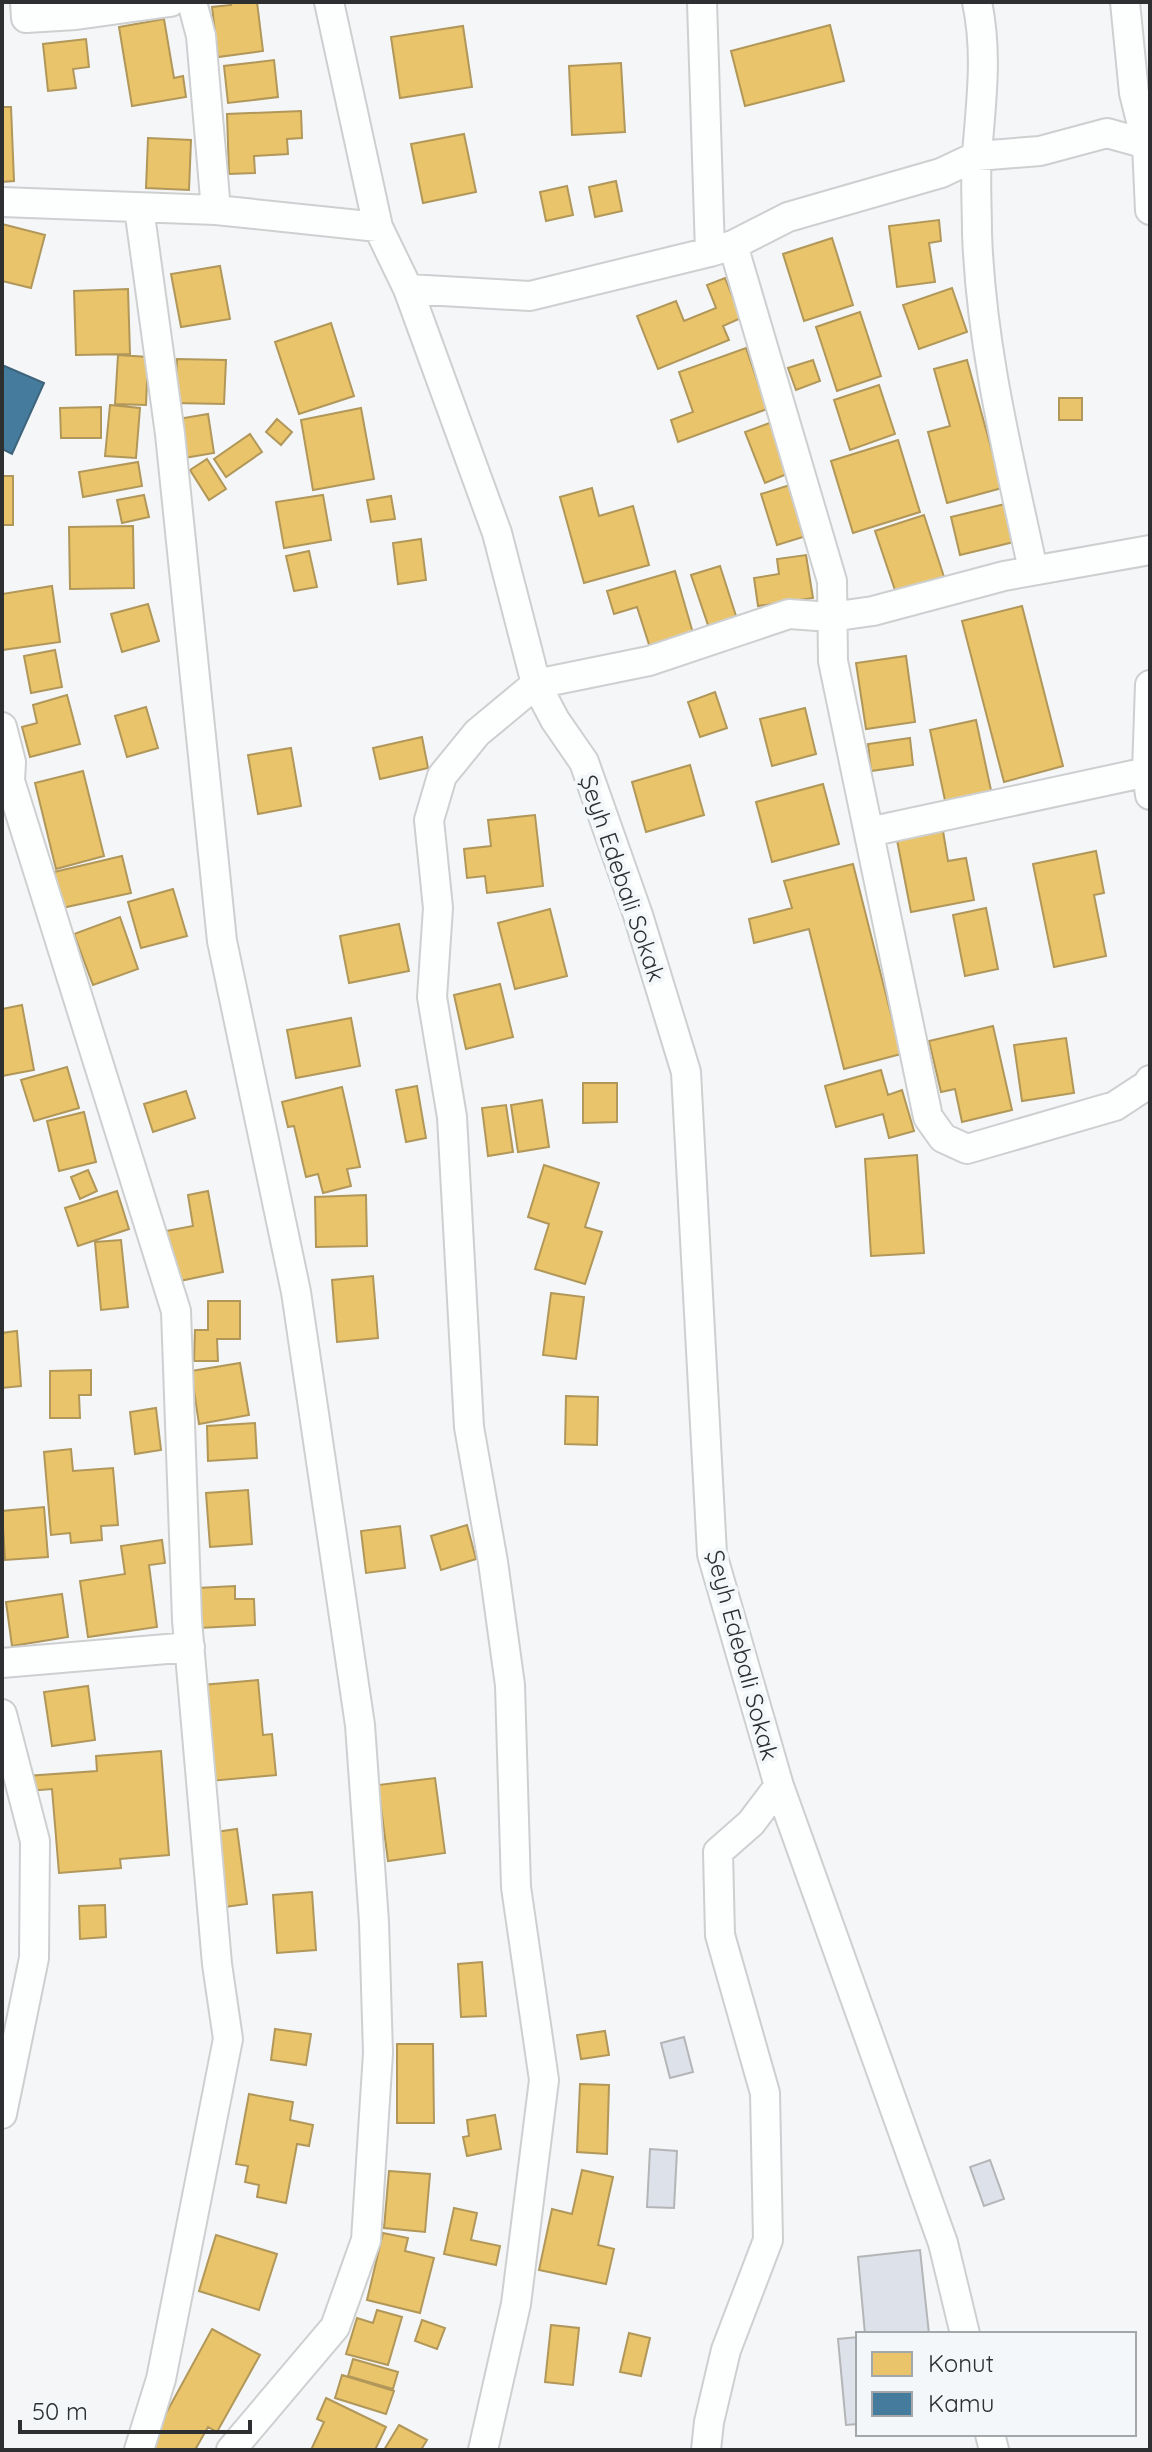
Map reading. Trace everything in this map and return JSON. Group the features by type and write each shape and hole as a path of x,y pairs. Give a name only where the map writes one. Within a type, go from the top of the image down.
{"street":[{"path":"25,2 26,18 76,15 170,2"},
{"path":"192,2 201,36 216,210"},
{"name":"Şeyh Edebali Sokak","path":"329,2 378,227 408,289 497,533 536,684 555,720 584,762 638,915 686,1072 712,1554 779,1786 943,2243 965,2332"},
{"path":"702,2 722,248 832,581 833,661 928,1117 943,1138 967,1149 1115,1106 1150,1080"},
{"path":"977,2 982,26 984,95 977,156 983,323 997,407 1033,570"},
{"path":"1125,2 1134,93 1148,145 1150,210"},
{"path":"408,289 530,296 722,248 788,217 941,173 977,156 1040,151 1107,133 1148,145"},
{"path":"2,202 216,210 378,227"},
{"path":"139,208 170,434 222,941 299,1308 360,1725 374,1922 378,2053 366,2240 335,2327 231,2450"},
{"path":"483,2450 516,2304 544,2080 516,1887 510,1685 493,1562 469,1427 452,1117 432,997 438,908 429,820 442,776 477,733 536,684 649,661 789,614 831,617 873,611 1033,570 1150,550"},
{"path":"869,832 1148,783 1150,685"},
{"path":"2,727 11,762 10,781 176,1311 190,1647 217,1964 228,2039 161,2379 139,2450"},
{"path":"2,1663 190,1647"},
{"path":"2,1714 35,1841 34,1958 2,2114"},
{"path":"706,2450 709,2422 726,2350 768,2240 765,2093 720,1935 718,1852 751,1823 779,1786"}],"building: Konut":[{"path":"230,2 257,2 263,51 218,57 212,7 231,5"},
{"path":"164,19 174,78 183,76 186,97 132,106 119,27"},
{"path":"830,25 844,81 745,106 731,51"},
{"path":"463,26 472,87 400,98 391,37"},
{"path":"86,39 89,67 73,69 76,88 48,91 43,44"},
{"path":"274,60 278,97 228,103 224,66"},
{"path":"621,63 625,132 572,135 569,66"},
{"path":"2,107 11,107 14,181 2,182"},
{"path":"301,111 302,138 287,139 288,154 254,156 255,173 229,174 227,114"},
{"path":"464,134 476,192 423,203 411,144"},
{"path":"148,138 191,140 189,190 146,188"},
{"path":"616,181 622,211 595,217 589,187"},
{"path":"567,186 573,215 546,221 540,192"},
{"path":"939,220 941,241 929,243 935,282 897,287 889,226"},
{"path":"2,224 45,235 31,288 2,281"},
{"path":"832,238 853,305 804,321 783,254"},
{"path":"220,266 230,319 181,327 171,274"},
{"path":"725,278 741,318 723,326 729,340 658,369 637,316 676,301 684,321 716,308 707,285"},
{"path":"952,288 967,332 919,349 903,305"},
{"path":"128,289 130,354 76,355 74,291"},
{"path":"860,312 881,376 837,391 816,327"},
{"path":"331,323 354,396 299,414 275,342"},
{"path":"746,348 767,409 678,442 671,420 693,412 679,372"},
{"path":"118,355 148,357 146,405 115,404"},
{"path":"177,359 226,360 224,404 175,403"},
{"path":"813,360 820,381 796,390 788,368"},
{"path":"967,360 1002,488 947,503 928,432 950,426 934,369"},
{"path":"879,385 895,434 850,450 834,400"},
{"path":"1059,398 1082,398 1082,420 1059,420"},
{"path":"110,405 140,408 136,458 105,456"},
{"path":"101,407 101,438 61,438 60,408"},
{"path":"361,408 374,479 313,490 301,420"},
{"path":"208,414 214,453 184,458 178,419"},
{"path":"277,419 292,432 281,445 266,432"},
{"path":"772,422 792,472 765,483 745,432"},
{"path":"250,434 262,452 226,477 214,459"},
{"path":"898,440 920,512 853,533 831,461"},
{"path":"207,459 226,489 209,500 190,470"},
{"path":"138,462 142,486 83,497 79,472"},
{"path":"2,476 13,476 13,525 2,525"},
{"path":"790,485 806,536 777,545 761,494"},
{"path":"592,488 599,516 633,506 649,565 584,583 560,497"},
{"path":"144,495 149,517 122,523 117,500"},
{"path":"323,495 331,540 284,548 276,502"},
{"path":"391,496 395,519 371,522 367,500"},
{"path":"1005,504 1014,542 960,555 951,517"},
{"path":"924,515 945,580 897,596 875,531"},
{"path":"133,526 134,588 70,589 69,527"},
{"path":"421,539 426,580 398,584 393,543"},
{"path":"309,551 317,587 294,591 286,556"},
{"path":"806,555 813,598 758,606 754,578 779,574 777,559"},
{"path":"720,566 737,619 709,628 691,575"},
{"path":"675,571 695,640 652,654 637,607 614,614 607,591"},
{"path":"52,586 60,642 2,650 2,594"},
{"path":"148,604 159,641 122,652 111,614"},
{"path":"1022,606 1063,766 1004,782 962,621"},
{"path":"55,650 62,687 31,693 24,656"},
{"path":"906,656 915,722 866,729 856,663"},
{"path":"715,692 727,728 700,737 688,702"},
{"path":"67,695 80,744 30,757 22,727 37,723 33,705"},
{"path":"146,707 158,748 127,757 115,716"},
{"path":"805,708 816,754 772,766 760,719"},
{"path":"976,720 992,795 946,805 930,730"},
{"path":"422,737 428,768 380,779 373,748"},
{"path":"910,738 913,765 871,771 868,744"},
{"path":"291,748 301,806 258,814 248,755"},
{"path":"690,765 704,815 646,832 632,782"},
{"path":"83,771 104,856 56,869 35,783"},
{"path":"823,784 839,844 772,862 756,802"},
{"path":"535,815 543,886 487,893 485,876 467,878 464,849 491,846 488,820"},
{"path":"943,831 948,861 966,858 974,900 911,912 897,840"},
{"path":"1096,851 1104,893 1094,895 1106,956 1054,967 1033,864"},
{"path":"122,856 131,893 62,908 54,872"},
{"path":"853,864 901,1054 844,1069 809,929 754,943 749,919 792,908 784,881"},
{"path":"173,889 187,936 141,948 128,902"},
{"path":"986,908 998,969 965,976 953,915"},
{"path":"550,909 567,976 515,989 498,923"},
{"path":"120,917 138,969 93,985 74,934"},
{"path":"399,924 409,971 349,983 340,936"},
{"path":"500,984 513,1037 466,1049 454,995"},
{"path":"22,1005 34,1070 2,1076 2,1009"},
{"path":"351,1018 360,1066 296,1078 287,1030"},
{"path":"993,1026 1012,1110 962,1122 955,1089 941,1092 929,1041"},
{"path":"1066,1038 1074,1093 1022,1101 1014,1045"},
{"path":"67,1067 79,1108 34,1121 21,1080"},
{"path":"881,1070 888,1095 902,1090 914,1131 889,1138 883,1114 836,1127 825,1086"},
{"path":"583,1083 617,1083 617,1122 583,1123"},
{"path":"417,1086 426,1138 406,1142 396,1090"},
{"path":"342,1087 360,1167 347,1169 351,1186 323,1193 318,1174 306,1177 294,1126 288,1127 282,1102"},
{"path":"186,1091 195,1118 153,1132 144,1104"},
{"path":"542,1100 549,1147 518,1152 511,1105"},
{"path":"506,1105 513,1152 488,1156 482,1108"},
{"path":"84,1112 96,1162 59,1171 47,1121"},
{"path":"917,1155 924,1253 871,1256 865,1159"},
{"path":"544,1165 599,1183 585,1227 602,1232 585,1284 535,1269 549,1224 528,1217"},
{"path":"88,1170 97,1191 80,1199 71,1177"},
{"path":"117,1191 129,1229 78,1246 65,1208"},
{"path":"208,1191 223,1272 175,1282 166,1231 193,1226 188,1195"},
{"path":"366,1195 367,1246 316,1247 315,1197"},
{"path":"121,1240 128,1307 101,1310 95,1242"},
{"path":"373,1276 378,1338 337,1342 332,1280"},
{"path":"551,1293 584,1297 576,1359 543,1355"},
{"path":"208,1301 240,1301 240,1339 217,1339 218,1361 194,1361 195,1330 208,1330"},
{"path":"17,1331 21,1386 2,1388 2,1333"},
{"path":"240,1363 249,1415 199,1424 191,1371"},
{"path":"91,1370 91,1395 79,1395 80,1418 50,1418 50,1371"},
{"path":"566,1396 598,1397 597,1445 565,1444"},
{"path":"156,1408 161,1450 135,1454 130,1412"},
{"path":"255,1423 257,1458 208,1461 207,1426"},
{"path":"71,1449 73,1471 113,1468 118,1525 101,1526 102,1540 71,1543 70,1533 51,1535 44,1452"},
{"path":"248,1490 252,1544 210,1547 206,1493"},
{"path":"44,1507 48,1557 5,1560 2,1511"},
{"path":"467,1525 476,1559 441,1570 431,1536"},
{"path":"400,1526 405,1568 366,1573 361,1531"},
{"path":"162,1540 165,1563 149,1565 157,1627 88,1637 80,1581 125,1574 121,1546"},
{"path":"235,1586 235,1599 254,1599 255,1625 199,1628 197,1588"},
{"path":"62,1594 68,1637 12,1646 6,1602"},
{"path":"258,1680 263,1735 272,1734 276,1775 210,1781 202,1685"},
{"path":"88,1686 95,1740 52,1746 44,1692"},
{"path":"161,1751 169,1855 120,1859 121,1868 59,1873 52,1789 28,1791 26,1776 97,1771 96,1756"},
{"path":"435,1778 445,1853 388,1861 378,1785"},
{"path":"237,1829 247,1904 217,1908 208,1833"},
{"path":"312,1892 316,1950 277,1953 273,1895"},
{"path":"105,1905 106,1937 80,1939 79,1906"},
{"path":"482,1962 486,2016 461,2017 458,1964"},
{"path":"275,2029 311,2034 306,2065 271,2060"},
{"path":"605,2031 609,2055 581,2059 577,2035"},
{"path":"397,2044 433,2044 434,2123 397,2123"},
{"path":"580,2084 609,2085 607,2154 577,2152"},
{"path":"249,2094 293,2102 290,2120 313,2125 309,2146 297,2144 286,2203 257,2197 259,2185 245,2182 248,2166 236,2164"},
{"path":"495,2115 501,2149 467,2156 463,2137 469,2136 467,2120"},
{"path":"582,2170 613,2177 598,2245 614,2249 606,2284 539,2270 552,2209 572,2214"},
{"path":"389,2171 430,2174 425,2232 384,2228"},
{"path":"454,2208 477,2213 471,2240 500,2246 496,2265 444,2254"},
{"path":"383,2233 408,2238 405,2251 434,2258 420,2313 367,2300"},
{"path":"216,2235 277,2254 259,2310 199,2291"},
{"path":"377,2310 402,2317 388,2365 346,2354 357,2318 373,2323"},
{"path":"422,2320 445,2328 437,2349 415,2341"},
{"path":"551,2325 579,2328 573,2385 545,2382"},
{"path":"212,2329 260,2355 217,2432 208,2427 195,2450 146,2450"},
{"path":"629,2333 650,2338 641,2376 620,2372"},
{"path":"353,2359 398,2372 393,2389 348,2376"},
{"path":"342,2375 394,2391 386,2414 335,2398"},
{"path":"326,2398 386,2427 375,2450 311,2450 324,2422 317,2419"},
{"path":"399,2425 427,2440 421,2450 384,2450"}],"building: Kamu":[{"path":"2,365 44,383 12,454 2,449"}],"building: Diğer":[{"path":"684,2037 693,2072 670,2078 661,2043"},
{"path":"650,2149 677,2151 674,2208 647,2207"},
{"path":"990,2160 1004,2199 984,2206 970,2167"},
{"path":"920,2250 929,2332 865,2332 858,2257"},
{"path":"856,2337 856,2424 846,2425 838,2339"}]}
